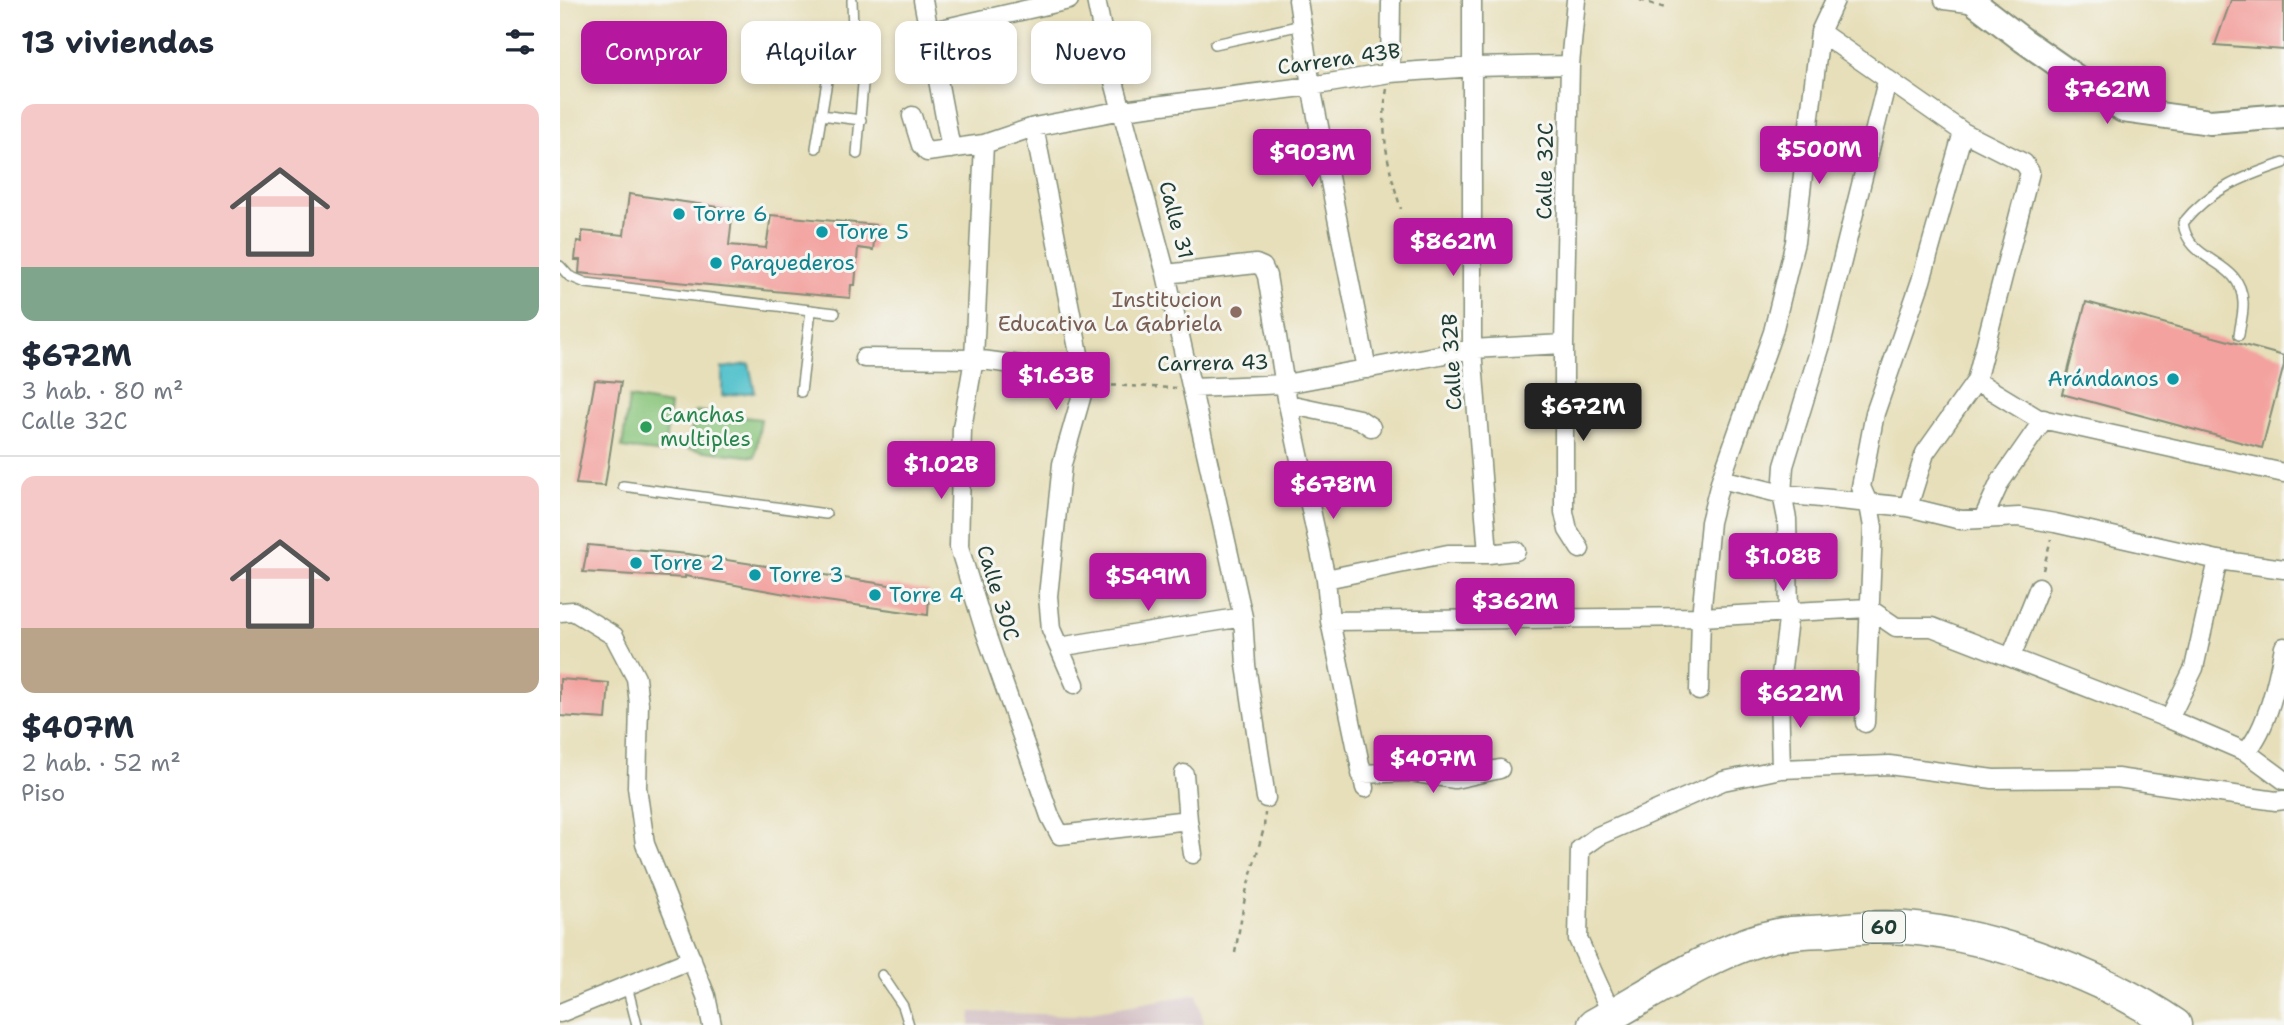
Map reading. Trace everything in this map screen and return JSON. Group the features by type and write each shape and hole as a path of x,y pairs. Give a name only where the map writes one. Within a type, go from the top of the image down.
{"highway":[{"name":"60","path":"1613,1022 1730,951 1763,938 1789,933 1886,927 1950,934 2051,963 2101,982 2175,1025"},
{"name":"60","path":"1613,1022 1753,962 1794,949 1882,944 1968,955 2028,970 2091,994 2148,1025"}],"main road":[{"path":"1974,2 2123,110 2210,122 2284,116"}],"street":[{"path":"923,0 926,21"},
{"path":"976,21 1069,0"},
{"name":"Calle 31","path":"1096,0 1109,63 1166,274 1243,617 1246,665 1266,798"},
{"path":"1298,0 1311,86 1367,369"},
{"path":"1390,73 1391,0"},
{"name":"Calle 32B","path":"1472,0 1472,349 1488,554"},
{"name":"Calle 32C","path":"1576,0 1570,65 1564,344 1564,512 1568,530 1580,549"},
{"path":"1699,691 1701,617 1710,522 1721,479 1773,332 1795,242 1820,32 1835,0"},
{"path":"1944,0 1974,2"},
{"path":"1820,32 1963,132 2024,163 2030,172 1976,381 1925,453 1908,508"},
{"name":"Carrera 43B","path":"912,116 922,149 927,152 984,144 1034,127 1123,110 1390,73 1474,67 1570,65"},
{"path":"1781,769 1780,691 1789,612 1787,519 1782,494 1784,466 1821,345 1887,81"},
{"path":"938,84 951,149"},
{"path":"1034,127 1085,384 1062,464 1048,596 1051,629 1074,684"},
{"path":"1865,723 1873,527 1861,487 1875,413 1921,281 1963,132"},
{"name":"Calle 30C","path":"984,144 974,359 962,428 959,547 999,671 1050,816 1060,835 1188,820"},
{"path":"1166,274 1256,264 1263,267 1267,276 1288,404 1326,579 1330,621 1363,781 1410,772 1455,779 1500,769"},
{"name":"Carrera 43","path":"1193,388 1285,384 1472,349 1564,344"},
{"path":"864,358 974,359 1036,367"},
{"path":"1976,381 2037,418 2284,473"},
{"path":"1288,404 1359,419 1371,427"},
{"path":"1983,519 2000,482 2044,419"},
{"path":"1721,479 1782,494 1908,508 1961,520 2019,517 2218,560 2284,569"},
{"path":"1326,579 1448,554 1516,551"},
{"path":"2169,719 2194,668 2218,560"},
{"path":"2011,657 2039,587"},
{"path":"1330,621 1701,617 1868,608 1896,627 1933,627 2169,719 2246,752 2284,780"},
{"path":"560,612 573,611 614,636 636,678 639,705 637,787 645,844 706,996 712,1025"},
{"path":"1059,648 1243,617"},
{"path":"2246,752 2256,741 2279,674 2284,647"},
{"path":"1613,1022 1578,939 1580,849 1598,836 1723,781 1781,769 1889,765 1993,779 2118,778 2284,800"},
{"path":"1184,774 1193,855"},
{"path":"560,1013 692,959"}],"lane":[{"path":"852,0 853,21"},
{"path":"1215,44 1302,25"},
{"path":"817,148 826,84"},
{"path":"857,154 863,84"},
{"path":"821,115 861,120"},
{"path":"2239,335 2244,302 2238,283 2227,269 2197,250 2185,237 2183,223 2193,211 2240,178 2284,163"},
{"path":"560,266 569,276 586,283 835,313"},
{"path":"801,392 811,310"},
{"path":"623,486 826,514"},
{"path":"882,975 903,1006 909,1025"},
{"path":"627,986 638,1025"}],"path":[{"path":"1640,0 1665,8"},
{"path":"1390,73 1384,106 1388,167 1401,209"},
{"name":"Carrera 43","path":"1036,367 1085,384 1193,388"},
{"path":"2039,587 2055,523"},
{"path":"1235,953 1245,892 1264,828 1266,798"}],"shaded area":[{"path":"1197,994 1204,1025 970,1025 971,1012 1073,1015"}],"green space":[{"name":"Canchas multiples","path":"629,398 670,405 664,453 622,448"},
{"path":"695,411 761,419 755,457 688,449"}],"water":[{"path":"749,364 755,392 722,396 722,368"}],"building":[{"path":"2231,0 2284,0 2284,50 2215,45"},
{"name":"Parquederos","path":"629,194 733,209 729,245 766,248 771,215 876,225 873,250 858,248 855,285 851,285 850,298 579,273 580,260 575,260 577,241 582,242 582,231 624,235"},
{"name":"Arándanos","path":"2086,302 2284,356 2262,448 2062,394"},
{"path":"595,380 621,382 605,486 576,484"},
{"path":"588,545 688,554 929,591 928,615 819,600 685,576 583,572"},
{"path":"560,679 609,683 606,719 560,716"}],"place":[{"name":"Torre 6","path":"679,214"},
{"name":"Torre 5","path":"822,232"},
{"name":"Parquederos","path":"716,263"},
{"name":"Institucion Educativa La Gabriela","path":"1236,312"},
{"name":"Arándanos","path":"2173,379"},
{"name":"Canchas multiples","path":"646,427"},
{"name":"Torre 2","path":"636,563"},
{"name":"Torre 3","path":"755,575"},
{"name":"Torre 4","path":"875,595"}]}
